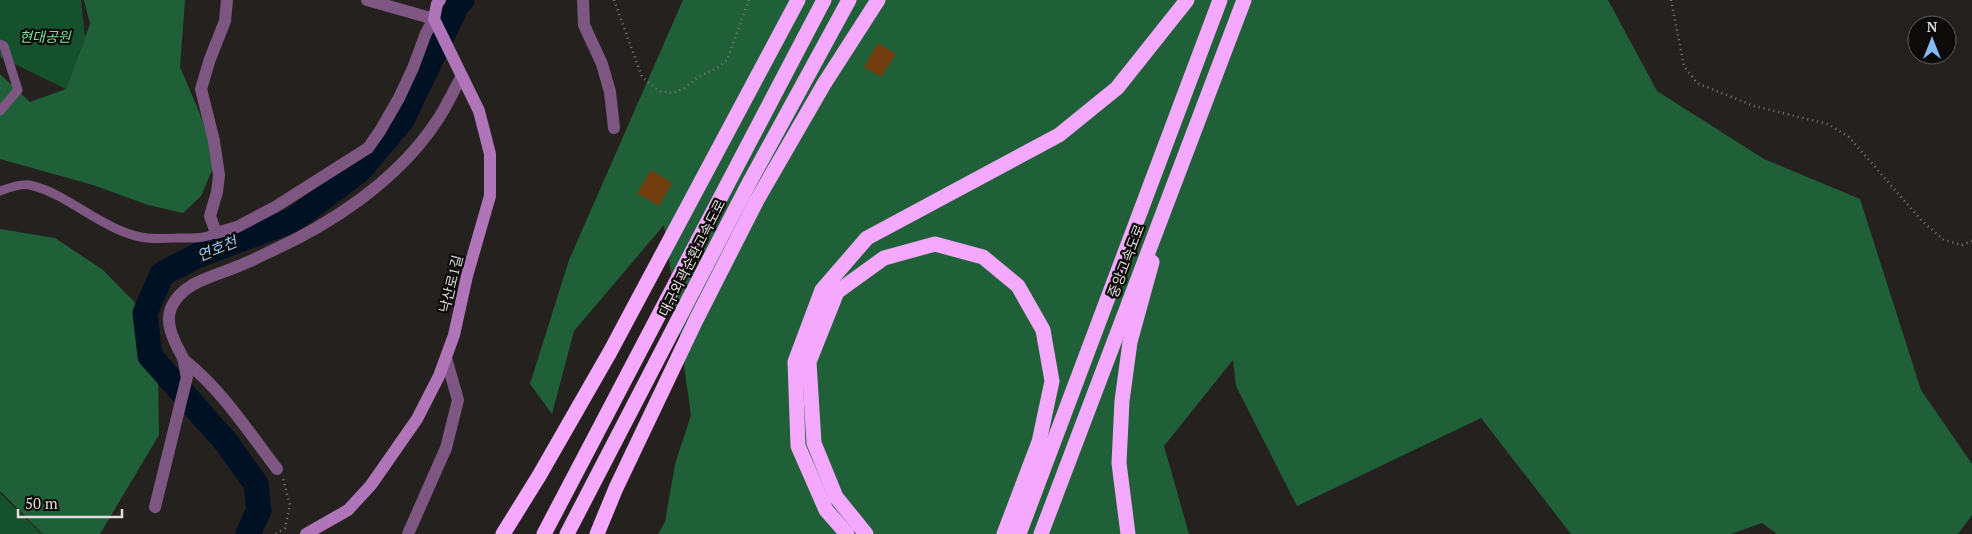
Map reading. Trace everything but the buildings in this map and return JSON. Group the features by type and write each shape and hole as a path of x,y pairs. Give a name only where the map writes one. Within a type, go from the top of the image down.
{"highway":[{"path":"503,534 549,460 606,360 798,0"},
{"name":"대구외곽순환고속도로","path":"544,534 824,0"},
{"name":"대구외곽순환고속도로","path":"567,534 744,194 850,0"},
{"path":"597,534 616,488 696,320 753,208 824,84 878,0"},
{"path":"847,534 826,510 798,446 795,362 822,290 867,238 1059,135 1117,88 1187,0"},
{"name":"중앙고속도로","path":"1019,534 1220,0"},
{"name":"중앙고속도로","path":"1041,534 1244,0"},
{"path":"1128,534 1119,463 1122,401 1130,342 1181,164"},
{"path":"866,534 836,497 814,443 809,362 837,292 884,258 935,244 983,257 1018,286 1043,330 1052,381 1039,442 1004,534"}],"street":[{"path":"227,0 225,21 201,89 214,141 219,175 217,192 210,216 216,233 237,227 275,206 368,148 399,98 426,33 434,19 437,4 440,0"},
{"path":"367,0 434,19"},
{"path":"583,0 584,25 602,64 610,92 614,128"},
{"name":"낙산로1길","path":"306,534 348,510 371,485 417,419 439,376 454,335 467,276 490,196 490,154 479,111 434,19"},
{"path":"277,469 226,401 184,360 174,342 170,324 170,310 179,294 194,284 279,248 349,209 393,171 416,148 436,122 462,76"},
{"path":"408,534 446,448 458,400 446,358"},
{"path":"155,507 182,399 186,377 184,360"}],"lane":[{"path":"0,44 4,46 18,90 0,111"},
{"path":"0,191 28,185 64,199 118,229 147,239 208,237 216,233"}],"path":[{"path":"614,0 642,77 659,91 673,93 685,88 698,77 717,68 727,60 749,0"},
{"path":"1671,0 1684,66 1698,83 1754,106 1828,124 1849,137 1922,221 1944,240 1962,245 1972,241"},
{"path":"276,534 285,528 290,505 284,480 277,469"}],"green space":[{"name":"현대공원","path":"0,0 81,0 85,37 66,89 0,57"},
{"path":"84,0 185,0 180,67 200,114 216,161 201,196 183,213 148,205 93,185 0,159 0,74 30,102 66,89 90,24"},
{"path":"683,0 1608,0 1657,91 1764,159 1860,199 1921,390 1972,464 1972,515 1958,534 1777,534 1762,523 1731,534 1571,534 1481,418 1297,506 1236,386 1233,360 1164,446 1189,534 658,534 665,522 675,464 691,415 664,225 574,331 552,414 530,384 569,260"},
{"path":"0,229 55,238 103,270 145,313 158,375 159,435 100,534 43,534 0,491"},
{"path":"0,493 42,534 0,534"}],"waterway":[{"name":"연호천","path":"248,534 259,510 256,484 226,442 150,356 145,313 162,274 199,255 293,220 359,171 402,120 457,5 462,0"}]}
